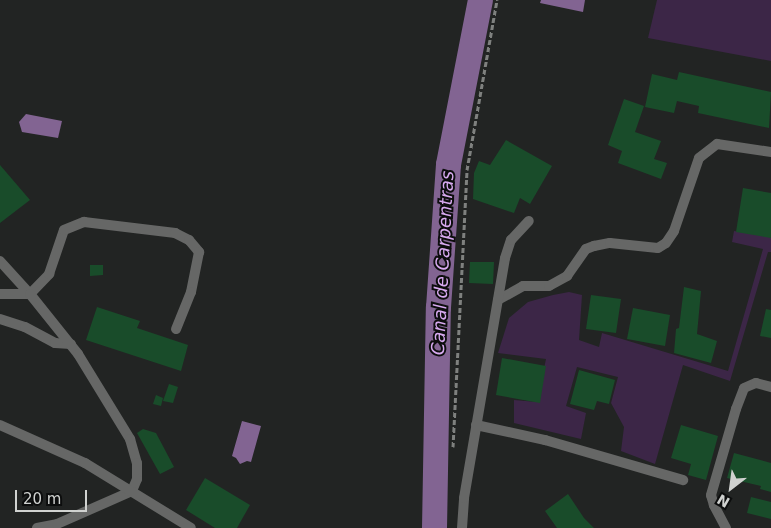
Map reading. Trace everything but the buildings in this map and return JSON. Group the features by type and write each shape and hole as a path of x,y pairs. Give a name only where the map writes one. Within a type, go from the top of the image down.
{"street":[{"path":"498,300 523,286 549,286 567,276 586,249 594,246 610,243 658,248 666,243 674,231 699,158 717,144 771,152"},
{"path":"0,294 30,294 50,274 64,230 84,222 175,233 189,240 199,252 198,268 191,292 176,329"},
{"path":"462,528 464,498 476,425 498,300 511,240 529,222"},
{"path":"0,261 71,344 130,438 137,463 137,479 132,491 57,524 36,528"},
{"path":"0,319 25,327 55,343 71,344"},
{"path":"726,528 714,505 712,494 736,409 744,388 756,383 771,387"},
{"path":"0,425 85,463 191,528"},
{"path":"476,425 545,440 683,480"}],"path":[{"path":"453,457 467,170 496,0"}],"shaded area":[{"path":"541,0 585,0 583,12 540,3"},
{"path":"657,0 771,0 771,61 648,38"},
{"path":"26,114 62,121 58,138 22,132 19,122"},
{"path":"734,231 771,237 771,252 768,252 730,381 683,365 655,464 621,451 624,427 611,403 618,377 577,367 566,406 586,413 581,439 514,423 514,400 537,402 546,359 498,353 509,318 528,302 553,295 569,292 582,295 579,340 599,347 602,333 728,371 763,249 732,242"},
{"path":"242,421 261,426 251,462 247,461 240,464 232,456"}],"waterway":[{"name":"Canal de Carpentras","path":"434,528 438,307 448,164 480,0"}]}
